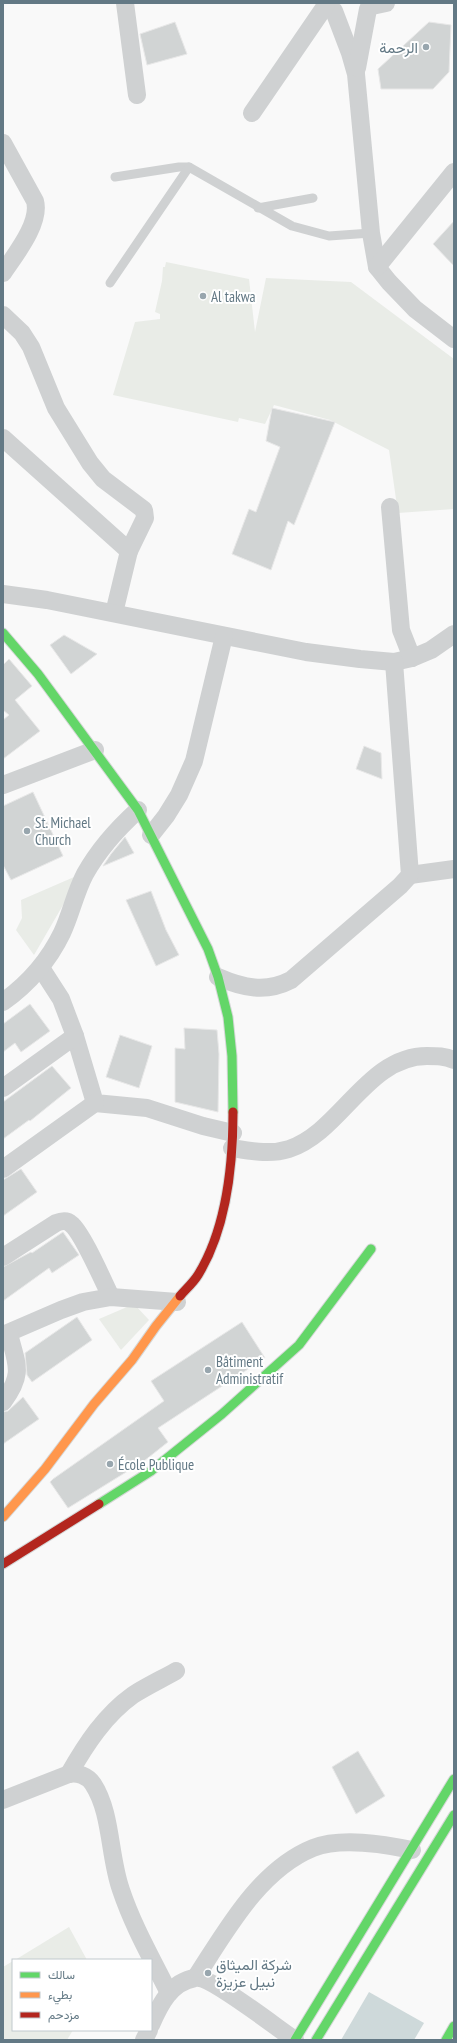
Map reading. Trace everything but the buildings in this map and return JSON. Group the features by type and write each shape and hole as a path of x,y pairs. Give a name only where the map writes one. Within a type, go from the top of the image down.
{"main road":[{"path":"3,633 38,674 138,810 208,949 218,977 228,1017 232,1056 232,1140 228,1179 216,1236 198,1275 44,1469 3,1516"},
{"path":"3,1564 151,1471 222,1414 299,1345 371,1250"},
{"path":"295,2040 454,1779"},
{"path":"316,2040 454,1814"},
{"path":"446,2040 454,2026"}],"street":[{"path":"125,3 137,95"},
{"path":"328,7 352,14 375,5"},
{"path":"356,74 375,5"},
{"path":"328,7 343,32 356,74 371,233 377,267 389,282 411,304 454,339"},
{"path":"252,113 328,7"},
{"path":"3,143 38,209 23,243 3,273"},
{"path":"377,267 454,172"},
{"path":"3,315 22,333 31,347 56,408 90,463 103,479 144,510 145,518 130,552 114,613"},
{"path":"3,438 130,552"},
{"path":"390,507 402,630 412,658"},
{"path":"3,594 114,613 306,652 394,662 412,658 431,650 454,634"},
{"path":"151,835 179,795 194,761 224,636"},
{"path":"394,662 410,875"},
{"path":"3,785 95,750"},
{"path":"3,1002 28,982 41,968 62,932 76,893 96,856 122,824 138,810"},
{"path":"218,977 247,987 262,988 279,986 291,980 400,886 410,875 454,869"},
{"path":"41,968 61,999 75,1036 95,1103"},
{"path":"3,1088 75,1036"},
{"path":"3,1169 95,1103 147,1108 203,1126 232,1140 274,1153 289,1149 311,1139 365,1086 392,1066 421,1056 446,1057 454,1060"},
{"path":"3,1257 56,1223 69,1222 75,1228 111,1298"},
{"path":"3,1402 12,1389 17,1374 6,1335 61,1310 83,1302 111,1298 177,1302"},
{"path":"69,1774 92,1736 112,1714 133,1696 176,1671"},
{"path":"3,1800 69,1774 76,1773 92,1782 102,1804 120,1889 151,1959"},
{"path":"152,2023 168,1993 175,1986 196,1977 240,1910 262,1882 285,1865 313,1848 341,1843 366,1842 412,1850"},
{"path":"152,1960 168,1993"},
{"path":"196,1977 206,1979 229,1993 295,2040"},
{"path":"144,2040 148,2031"}],"lane":[{"path":"115,177 178,167 189,167 258,208 292,226 329,236 371,233"},
{"path":"110,283 189,167"},
{"path":"258,208 313,198"}],"shaded area":[{"path":"166,262 249,279 255,332 266,278 351,282 454,359 454,509 398,513 389,450 330,420 274,405 265,424 239,418 238,422 113,395 135,322 160,319 160,314 155,312 162,281 163,267 165,267"},
{"path":"81,874 34,955 16,930 22,918 21,900"},
{"path":"134,1304 149,1320 121,1350 99,1319"},
{"path":"69,1927 86,1959 17,1959"},
{"path":"12,1962 12,2031 72,2031 67,2040 3,2040 3,1967"},
{"path":"369,1992 424,2023 414,2040 341,2040"}],"traffic: fast":[{"path":"3,633 38,674 138,810 208,949 218,977 228,1017 232,1056 233,1112"},
{"path":"99,1504 151,1471 222,1414 299,1345 371,1249"},
{"path":"295,2040 454,1779"},
{"path":"316,2040 454,1815"},
{"path":"446,2040 454,2026"}],"traffic: slow":[{"path":"3,1517 45,1469 94,1404 132,1360 180,1296"}],"traffic: jam":[{"path":"180,1296 196,1278 208,1257 222,1217 230,1175 233,1112"},
{"path":"3,1564 99,1504"}],"place":[{"name":"الرحمة","path":"426,47"},
{"name":"Al takwa","path":"203,296"},
{"name":"St. Michael Church","path":"27,831"},
{"name":"Bâtiment Administratif","path":"208,1370"},
{"name":"École Publique","path":"110,1464"},
{"name":"شركة الميثاق نبيل عزيزة","path":"208,1973"}]}
